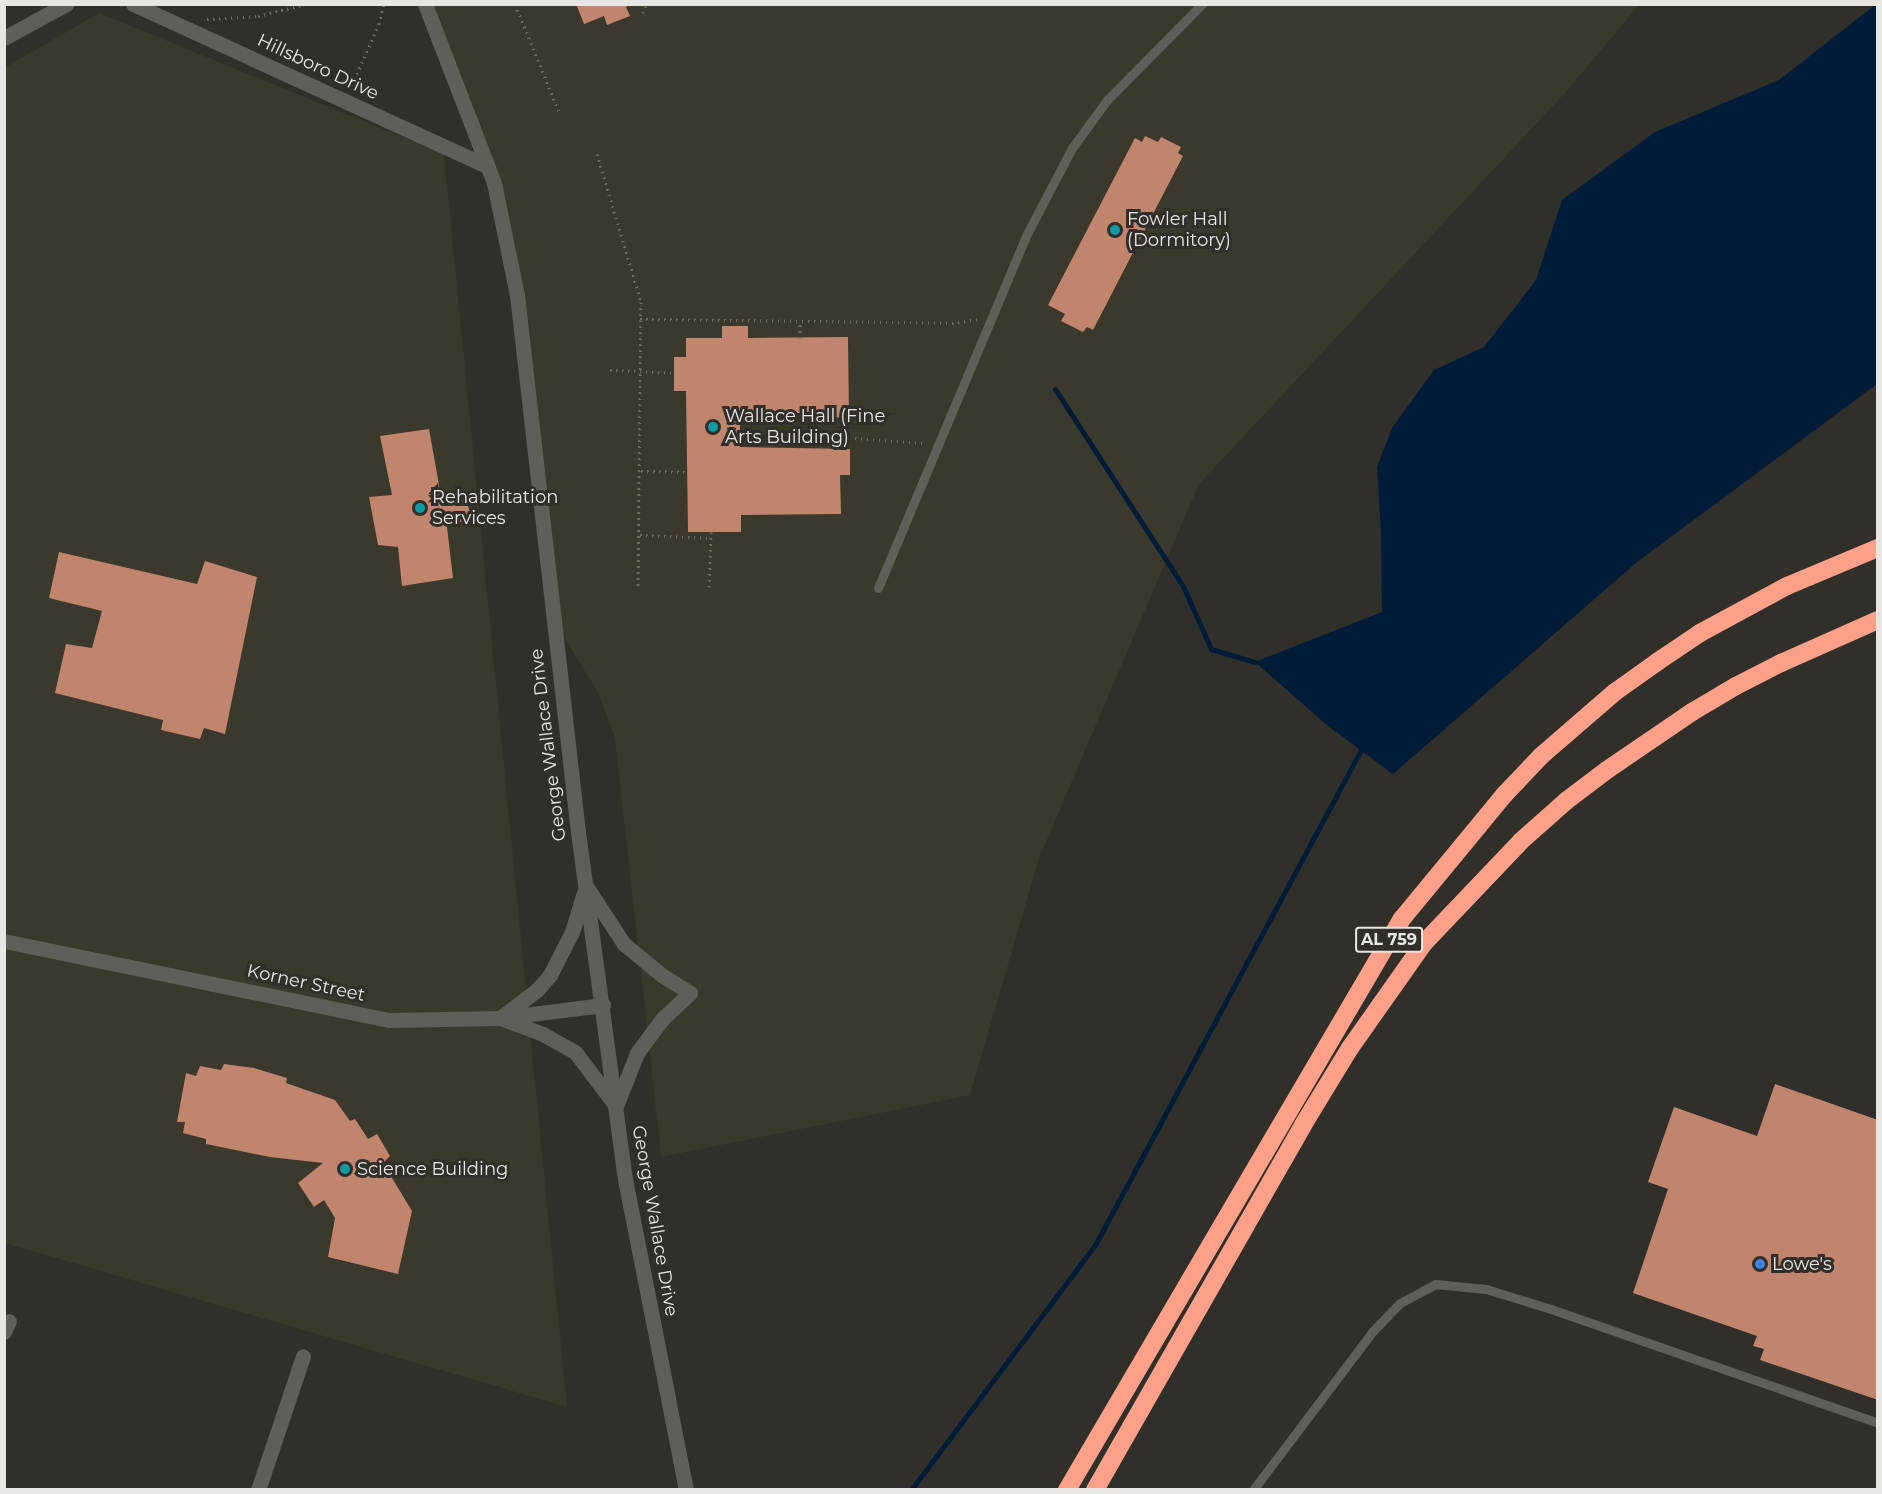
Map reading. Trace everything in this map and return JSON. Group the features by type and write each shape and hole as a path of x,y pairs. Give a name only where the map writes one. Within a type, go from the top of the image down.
{"highway":[{"name":"AL 759","path":"1066,1490 1401,920 1497,802 1541,756 1615,692 1700,633 1766,597 1878,548"},
{"name":"AL 759","path":"1095,1490 1303,1125 1350,1048 1424,943 1521,841 1607,770 1692,712 1736,686 1781,663 1878,620"}],"street":[{"path":"4,38 66,4"},
{"name":"Hillsboro Drive","path":"133,4 487,166"},
{"name":"George Wallace Drive","path":"425,4 487,166 501,212 517,295 586,886 625,1179 686,1490"},
{"path":"500,1018 537,990 550,975 572,932 586,886"},
{"path":"586,886 624,944 663,976 690,993 663,1018 637,1053 616,1106"},
{"name":"Korner Street","path":"4,941 390,1020 500,1018 603,1005"},
{"path":"500,1018 543,1034 575,1052 616,1106"},
{"path":"258,1490 303,1356"}],"lane":[{"path":"878,588 1028,232 1072,148 1107,100 1202,4"},
{"path":"1253,1490 1372,1332 1400,1303 1435,1284 1486,1289 1878,1423"}],"path":[{"path":"203,19 258,16 306,4"},
{"path":"345,101 379,24 384,4"},
{"path":"515,4 560,114"},
{"path":"643,13 647,4"},
{"path":"597,154 641,302 638,587"},
{"path":"640,319 952,323 992,317"},
{"path":"800,321 800,338"},
{"path":"610,370 674,373"},
{"path":"825,436 938,445"},
{"path":"640,471 687,472"},
{"path":"709,588 711,532"},
{"path":"640,535 710,538"}],"shaded area":[{"path":"425,5 1639,5 1565,93 1199,484 1039,858 970,1095 661,1157 615,738 598,692 553,620 501,212"},
{"path":"99,13 444,154 567,1407 5,1243 4,68"}],"water":[{"path":"1875,5 1878,5 1877,384 1637,562 1393,774 1328,726 1255,662 1382,612 1377,467 1392,428 1434,370 1484,347 1536,280 1562,200 1655,132 1779,80"}],"building":[{"path":"576,4 631,4 626,7 630,16 607,25 604,16 584,24"},
{"name":"Fowler Hall (Dormitory)","path":"1145,136 1158,142 1161,137 1181,147 1178,153 1183,156 1093,330 1087,327 1083,332 1061,321 1065,314 1048,305 1135,138 1142,142"},
{"name":"Wallace Hall (Fine Arts Building)","path":"722,326 748,326 748,338 848,337 849,418 740,413 740,447 850,449 850,475 840,475 841,514 741,515 741,532 688,532 686,391 674,391 674,357 686,357 686,338 722,338"},
{"name":"Rehabilitation Services","path":"429,429 441,496 465,497 472,518 447,527 453,578 402,586 398,547 378,545 369,497 392,495 380,436"},
{"path":"59,552 197,584 205,561 257,577 225,734 204,728 200,739 161,730 163,720 55,693 66,644 92,648 102,611 49,598"},
{"name":"Science Building","path":"224,1064 254,1068 287,1078 286,1083 335,1100 350,1121 355,1119 368,1139 377,1134 390,1156 383,1163 412,1211 398,1274 328,1257 335,1218 324,1200 314,1207 298,1183 323,1163 270,1157 206,1144 206,1139 183,1133 185,1122 177,1122 186,1073 196,1076 200,1066 221,1070"},
{"name":"Lowe's","path":"1775,1084 1878,1120 1878,1400 1760,1360 1764,1349 1753,1346 1757,1336 1633,1293 1668,1189 1648,1182 1674,1107 1757,1136"}],"waterway":[{"path":"1055,389 1183,586 1211,649 1255,662"},
{"path":"911,1490 1095,1245 1361,750"}],"place":[{"name":"Fowler Hall (Dormitory)","path":"1115,230"},
{"name":"Wallace Hall (Fine Arts Building)","path":"713,427"},
{"name":"Rehabilitation Services","path":"420,508"},
{"name":"Science Building","path":"345,1169"},
{"name":"Lowe's","path":"1760,1264"}]}
